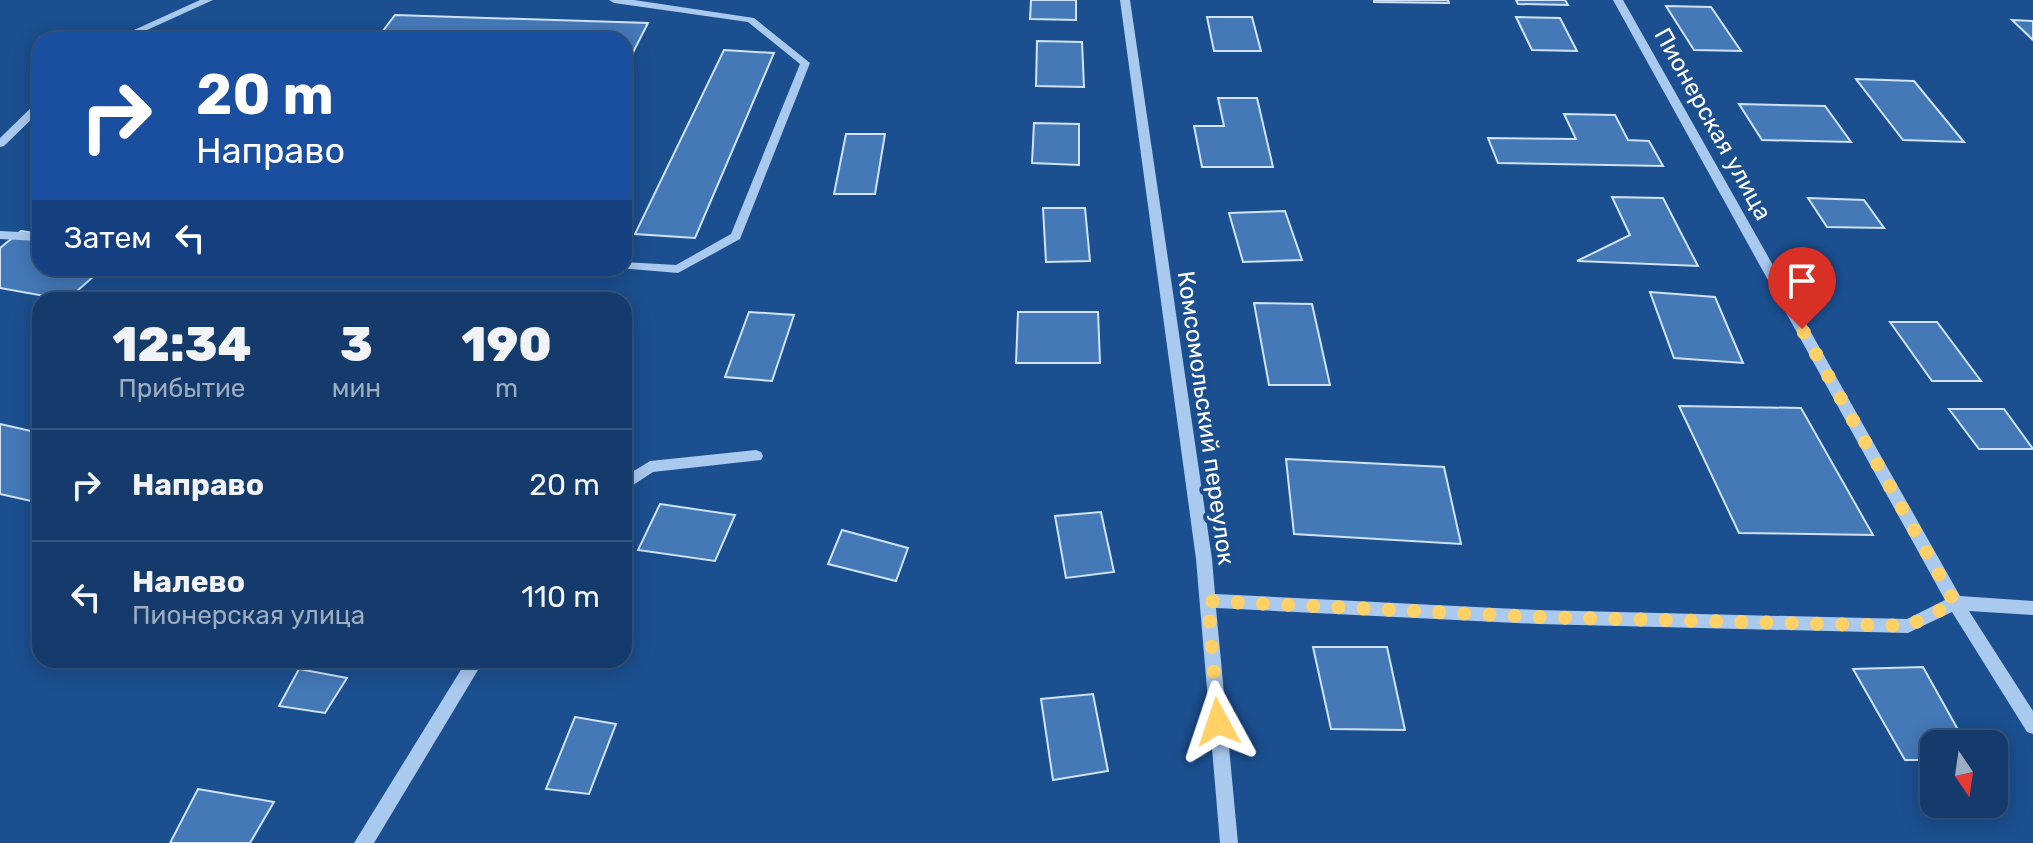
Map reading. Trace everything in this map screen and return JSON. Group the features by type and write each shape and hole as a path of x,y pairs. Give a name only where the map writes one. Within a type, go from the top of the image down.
{"street":[{"path":"135,32 208,0"},
{"path":"614,0 751,20 805,63 736,236 678,269 632,266"},
{"name":"Комсомольский переулок","path":"1125,0 1208,601 1229,843"},
{"name":"Пионерская улица","path":"1618,0 1955,603 2033,726"},
{"path":"0,144 32,113"},
{"path":"0,235 32,237"},
{"path":"632,479 650,467 756,456"},
{"path":"1208,601 1538,617 1908,626 1955,603 2033,608"},
{"path":"363,843 471,668"}],"building":[{"path":"1031,0 1076,0 1076,20 1030,19"},
{"path":"1448,0 1449,3 1374,2"},
{"path":"1516,0 1565,0 1568,5 1518,4"},
{"path":"1666,6 1711,7 1741,51 1694,50"},
{"path":"395,15 648,23 632,54 632,32 382,32"},
{"path":"1207,17 1252,17 1261,51 1214,51"},
{"path":"1516,17 1560,18 1577,51 1532,50"},
{"path":"2012,20 2033,21 2033,40"},
{"path":"1037,41 1082,42 1084,87 1036,86"},
{"path":"724,50 774,53 695,238 635,234"},
{"path":"1856,79 1914,81 1964,142 1903,140"},
{"path":"1218,98 1257,98 1273,167 1202,167 1194,126 1224,126"},
{"path":"1739,104 1825,106 1851,142 1762,140"},
{"path":"1564,114 1615,115 1628,140 1649,141 1663,166 1498,163 1488,138 1576,139"},
{"path":"1034,123 1079,124 1079,165 1032,163"},
{"path":"846,134 885,134 875,194 834,194"},
{"path":"1612,197 1663,198 1698,266 1577,261 1630,235"},
{"path":"1808,198 1864,200 1884,228 1827,227"},
{"path":"1043,208 1085,208 1090,261 1046,262"},
{"path":"1285,211 1302,260 1243,262 1229,213"},
{"path":"21,231 32,233 32,276 94,276 76,292 32,294 0,288 0,248"},
{"path":"1650,292 1715,297 1743,363 1674,358"},
{"path":"1254,303 1312,304 1330,385 1269,385"},
{"path":"749,312 794,315 772,381 725,377"},
{"path":"1018,312 1098,312 1100,363 1016,363"},
{"path":"1890,322 1937,322 1981,381 1932,381"},
{"path":"1679,406 1801,408 1873,535 1739,533"},
{"path":"1949,409 2004,409 2033,449 1979,449"},
{"path":"0,424 32,431 32,501 0,494"},
{"path":"1286,459 1444,467 1461,544 1294,534"},
{"path":"660,504 735,515 715,561 638,550"},
{"path":"1101,512 1114,572 1066,578 1055,516"},
{"path":"842,530 908,548 896,581 828,564"},
{"path":"1313,647 1387,647 1405,730 1331,729"},
{"path":"1923,667 1958,730 1920,730 1920,760 1905,760 1853,669"},
{"path":"299,669 347,678 325,713 279,706"},
{"path":"1093,694 1108,771 1053,780 1041,699"},
{"path":"575,717 616,724 589,794 546,789"},
{"path":"198,789 274,802 250,843 170,843"}],"route":[{"path":"1218,722 1208,601 1538,617 1908,626 1955,603 1802,329"}]}
